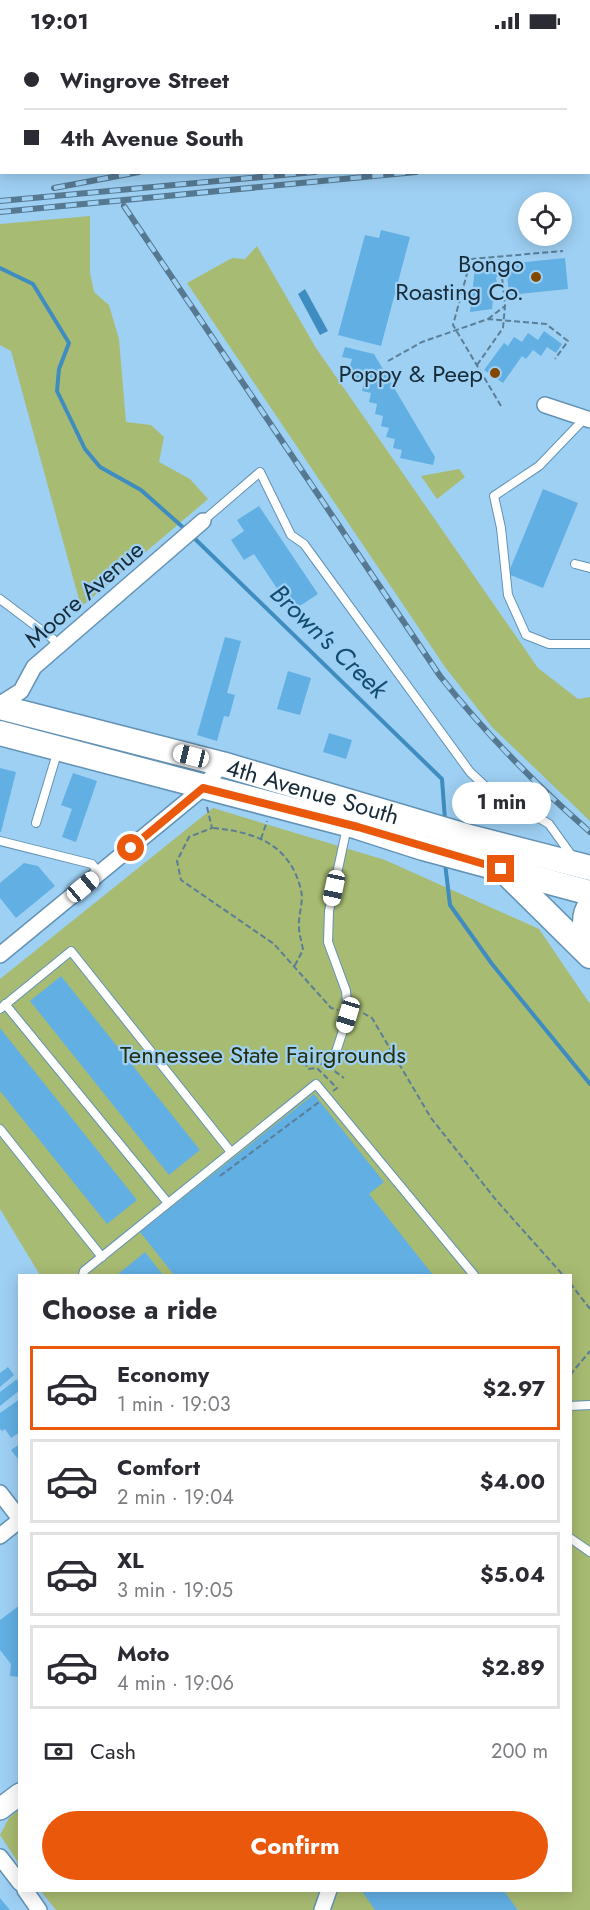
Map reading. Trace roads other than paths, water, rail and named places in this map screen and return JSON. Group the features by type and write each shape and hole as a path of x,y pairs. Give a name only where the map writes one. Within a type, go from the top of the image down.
{"main road":[{"name":"4th Avenue South","path":"0,705 222,764 349,813 423,848 462,847 584,866"},
{"name":"4th Avenue South","path":"0,733 205,796 427,824 501,869 590,893"},
{"path":"501,869 590,956"}],"street":[{"path":"545,405 588,417"},
{"name":"Moore Avenue","path":"0,705 21,691 34,667 203,521"},
{"path":"0,955 99,873 205,796 222,764"},
{"path":"590,903 584,911 584,927 590,947"},
{"path":"0,1493 18,1516"},
{"path":"0,1536 18,1521"},
{"path":"0,1809 18,1796"},
{"path":"0,1857 18,1880"},
{"path":"26,1892 39,1910"},
{"path":"322,1910 328,1892"}],"lane":[{"path":"588,417 539,466 494,496 501,528 508,594 526,635 549,644 590,644"},
{"path":"203,521 260,472 291,535 304,544 470,772 486,787 549,824 584,866"},
{"path":"575,564 590,568"},
{"path":"0,599 46,633 57,648"},
{"path":"36,823 58,749"},
{"path":"335,1055 348,1015 346,991 328,942 329,911 349,813"},
{"path":"0,841 92,864 99,873"},
{"path":"168,1203 3,1007 71,951 231,1152"},
{"path":"83,1274 84,1271 316,1084 473,1274"},
{"path":"0,1130 102,1257"},
{"path":"572,1406 590,1405"},
{"path":"572,1540 590,1552"}],"water":[{"path":"305,289 328,331 320,335 298,294"}],"waterway":[{"name":"Brown's Creek","path":"0,268 33,284 69,343 59,369 57,391 85,449 100,467 141,490 186,530"},
{"name":"Brown's Creek","path":"191,535 442,779 445,820"},
{"name":"Brown's Creek","path":"445,863 450,905 492,964 590,1084"}],"railway":[{"path":"54,188 128,174"},
{"path":"0,201 293,174"},
{"path":"0,212 395,174"},
{"path":"124,206 440,676 511,757 590,832"}],"place":[{"name":"Bongo Roasting Co.","path":"536,277"},
{"name":"Poppy & Peep","path":"495,373"}],"park label":[{"name":"Tennessee State Fairgrounds","path":"263,1054"}]}
